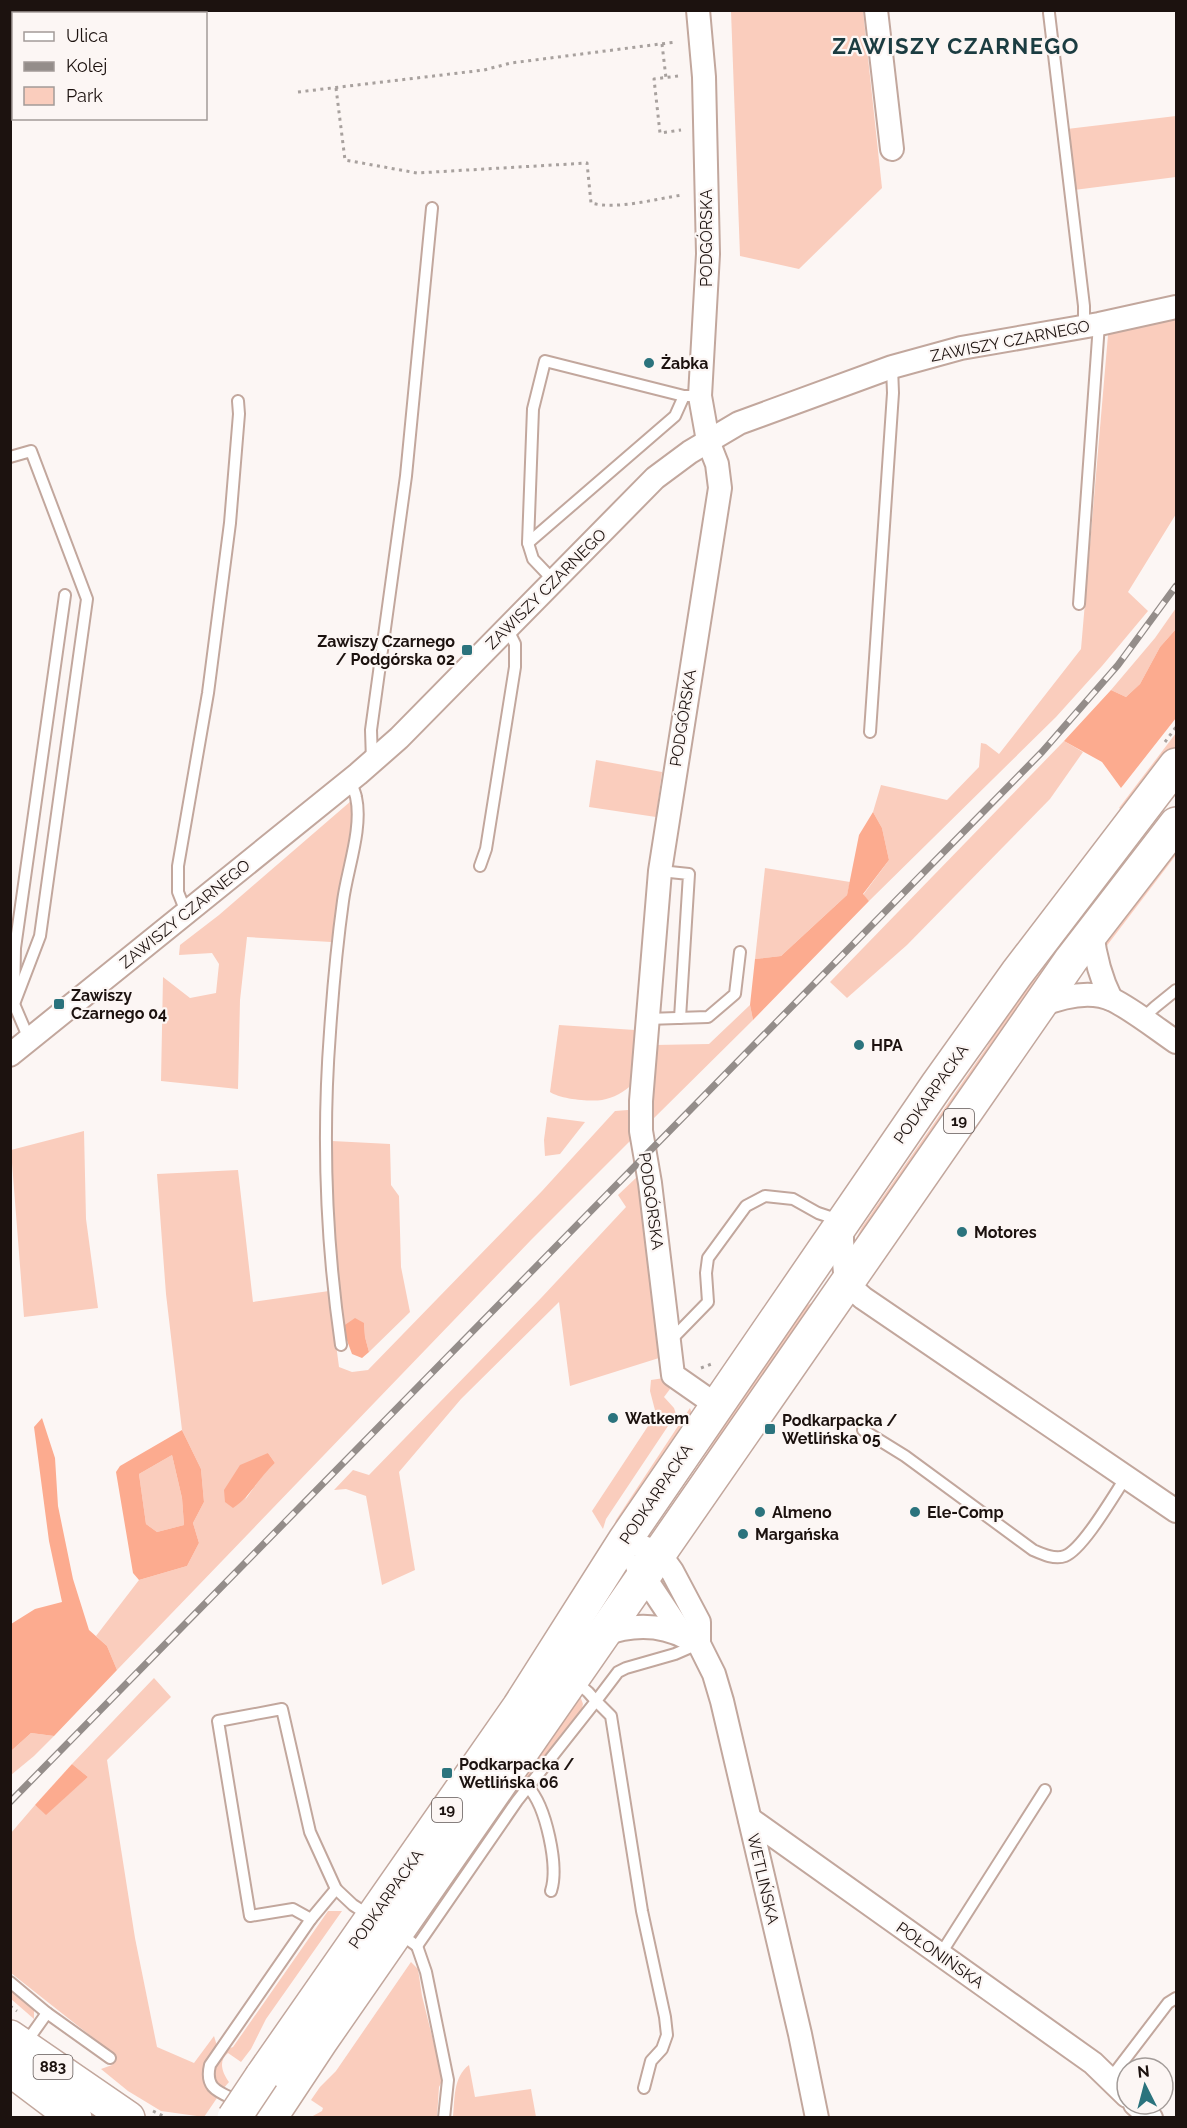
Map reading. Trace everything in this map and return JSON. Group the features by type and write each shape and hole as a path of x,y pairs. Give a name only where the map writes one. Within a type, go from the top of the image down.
{"main road":[{"name":"PODKARPACKA","path":"257,2115 275,2083 395,1932 1092,932 1156,833 1176,765"},
{"name":"PODKARPACKA","path":"395,1932 519,1707 625,1540 842,1221 1010,982 1064,911 1156,833"},
{"name":"883","path":"15,2051 75,2118"},
{"name":"883","path":"15,2051 128,2118"}],"street":[{"name":"PODGÓRSKA","path":"698,10 704,77 708,254 692,396 717,464 720,488 660,871 641,1101 641,1131 673,1375 716,1405"},
{"path":"876,10 892,149"},
{"name":"ZAWISZY CZARNEGO","path":"10,1055 399,738 656,478 690,452 739,423 891,367 961,348 1176,307"},
{"path":"1064,911 1062,931 1064,946 1077,974 1089,989 1176,1042"},
{"path":"1092,932 1096,960 1106,998"},
{"path":"1039,1006 1059,997 1080,995 1106,998"},
{"path":"842,1221 846,1283 862,1298 1176,1511"},
{"path":"788,1300 820,1288 846,1283"},
{"name":"WETLIŃSKA","path":"625,1540 651,1564 691,1640 714,1674 750,1819 818,2118"},
{"path":"602,1635 621,1627 637,1625 670,1630 691,1640"},
{"name":"POŁONIŃSKA","path":"750,1819 1093,2063 1115,2084"}],"lane":[{"path":"1049,13 1084,306 1091,325 1080,604"},
{"path":"372,761 371,730 406,476 432,208"},
{"path":"528,543 675,416 692,396 545,361 533,409 528,543 533,559 554,581"},
{"path":"870,732 893,393 891,367"},
{"path":"186,912 178,892 178,866 208,693 230,523 239,414 238,401"},
{"path":"10,458 32,450 87,599 40,936 14,1004"},
{"path":"29,1039 14,1004 15,948 65,595"},
{"path":"480,866 486,849 515,667 515,644 507,628"},
{"path":"341,1346 325,1186 326,1119 335,965 357,822 357,798 350,780"},
{"path":"660,871 689,874 680,1018"},
{"path":"647,1019 708,1017 735,994 740,952"},
{"path":"1142,1020 1155,1006 1176,990"},
{"path":"669,1342 708,1302 706,1273 708,1258 746,1206 765,1196 793,1199 818,1213 842,1221"},
{"path":"863,1430 905,1456 1033,1550 1048,1556 1063,1557 1077,1548 1126,1478"},
{"path":"395,1932 528,1787 618,1672 675,1654 691,1640"},
{"path":"572,1678 611,1716 642,1911 665,2017 666,2035 662,2049 651,2061 644,2088"},
{"path":"312,1919 293,1909 250,1916 218,1721 282,1708 310,1832 336,1889 353,1905 395,1932 426,1972 448,2080 444,2118"},
{"path":"528,1787 534,1793 543,1811 554,1882 550,1891"},
{"path":"940,1955 1045,1790"},
{"path":"257,2115 212,2088 207,2077 210,2065 312,1919 336,1889"},
{"path":"10,1982 47,2013 110,2058"},
{"path":"1110,2079 1168,2003 1176,1998"},
{"path":"15,2051 47,2013"}],"path":[{"path":"298,92 484,70 511,63 676,42"},
{"path":"662,44 666,78"},
{"path":"678,76 654,79 660,133 681,130"},
{"path":"336,88 345,160 417,173 586,163 591,202 602,206 682,195"}],"green space":[{"path":"731,11 863,11 882,188 799,269 740,256"},
{"path":"1176,116 1176,177 1074,190 1067,129"},
{"path":"1176,315 1176,514 1128,592 1148,611 1056,717 869,901 863,895 889,860 882,828 873,812 881,785 947,800 979,767 981,743 999,754 1081,649 1108,335"},
{"path":"1176,608 1176,629 1160,647 1140,684 1126,697 1111,690 1155,638"},
{"path":"1176,733 1176,748 1129,809 1119,808"},
{"path":"1064,741 1083,752 1050,799 907,945 847,998 830,982"},
{"path":"596,760 662,772 656,817 589,807"},
{"path":"351,801 352,824 331,942 247,937 240,1000 238,1089 161,1081 163,977 190,998 216,993 219,964 212,953 179,955 180,945 219,915"},
{"path":"1176,852 1102,952 1103,943 1168,853"},
{"path":"765,868 850,882 847,895 781,956 755,959"},
{"path":"1055,943 1057,961 853,1245 862,1227 987,1047 1033,966"},
{"path":"750,1005 753,1020 652,1120 650,1097 655,1045 709,1044"},
{"path":"559,1025 635,1030 632,1084 614,1096 597,1101 568,1098 550,1092"},
{"path":"628,1110 631,1140 531,1240 117,1670 107,1646 96,1636 139,1580 187,1566 199,1543 193,1523 204,1502 201,1469 182,1430 166,1294 157,1174 238,1170 253,1302 329,1291 339,1367 352,1372 368,1370 542,1191 615,1111","holes":["268,1453 275,1463 265,1472 245,1500"]},
{"path":"547,1117 585,1122 560,1154 545,1156 544,1140"},
{"path":"84,1131 86,1219 98,1308 24,1317 11,1150"},
{"path":"332,1141 390,1144 391,1185 399,1196 401,1267 410,1312 369,1352 364,1323 342,1327 332,1197"},
{"path":"638,1176 642,1194 659,1358 570,1386 559,1302 461,1399 399,1472 415,1570 382,1585 366,1496 346,1489 334,1490 353,1470 369,1475 542,1297 626,1207 618,1195"},
{"path":"817,1300 663,1523 662,1519 716,1439 773,1339 800,1310"},
{"path":"664,1378 670,1389 664,1397 674,1408 676,1414 606,1519 603,1529 592,1511 656,1414 650,1391 651,1380"},
{"path":"690,1408 692,1414 610,1536 616,1520"},
{"path":"172,1455 182,1498 184,1525 157,1532 146,1524 139,1474"},
{"path":"154,1678 171,1697 107,1760 135,1938 157,2047 194,2063 214,2036 217,2046 204,2067 203,2079 205,2085 217,2098 204,2117 161,2111 128,2091 101,2069 112,2065 116,2056 11,1973 11,1833 35,1805 46,1814 88,1777 72,1764"},
{"path":"580,1696 582,1708 533,1770 420,1927"},
{"path":"31,1733 54,1736 11,1775 11,1751"},
{"path":"328,1911 342,1911 266,2019 251,2049 241,2062 228,2053 225,2056 222,2067 229,2082 223,2089 212,2078 219,2059 233,2047"},
{"path":"411,1962 418,1969 422,1996 440,2068 442,2081 439,2087 437,2117 311,2117 323,2108 311,2100 336,2071"},
{"path":"10,1989 34,2010 34,2019 11,1999"},
{"path":"469,2065 475,2097 531,2089 536,2117 453,2117 457,2082"}],"shaded area":[{"path":"1176,629 1176,718 1121,788 1102,762 1064,741 1111,690 1126,697 1140,684 1160,647"},
{"path":"873,812 882,828 889,860 863,894 869,901 753,1020 750,1005 755,959 781,956 847,895 859,835"},
{"path":"355,1318 364,1323 369,1352 362,1358 352,1354 342,1327"},
{"path":"42,1418 55,1458 58,1506 73,1579 89,1630 107,1646 117,1670 54,1736 31,1733 11,1751 11,1624 35,1609 62,1602 49,1541 34,1427"},
{"path":"182,1430 201,1469 204,1502 193,1523 199,1543 187,1566 139,1580 133,1573 116,1472 120,1466","holes":["172,1455 182,1498 184,1525 157,1532 146,1524 139,1474"]},
{"path":"268,1453 275,1463 245,1498 233,1508 225,1502 224,1490 240,1465"},
{"path":"72,1764 88,1777 46,1815 35,1805"}],"railway":[{"path":"10,1802 1042,752 1118,665 1176,586"}],"place":[{"name":"Żabka","path":"649,363"},
{"name":"Zawiszy Czarnego / Podgórska 02","path":"467,650"},
{"name":"Zawiszy Czarnego 04","path":"59,1004"},
{"name":"HPA","path":"859,1045"},
{"name":"Motores","path":"962,1232"},
{"name":"Watkem","path":"613,1418"},
{"name":"Podkarpacka / Wetlińska 05","path":"770,1429"},
{"name":"Almeno","path":"760,1512"},
{"name":"Ele-Comp","path":"915,1512"},
{"name":"Margańska","path":"743,1534"},
{"name":"Podkarpacka / Wetlińska 06","path":"447,1773"}],"district":[{"name":"ZAWISZY CZARNEGO","path":"956,46"}]}
